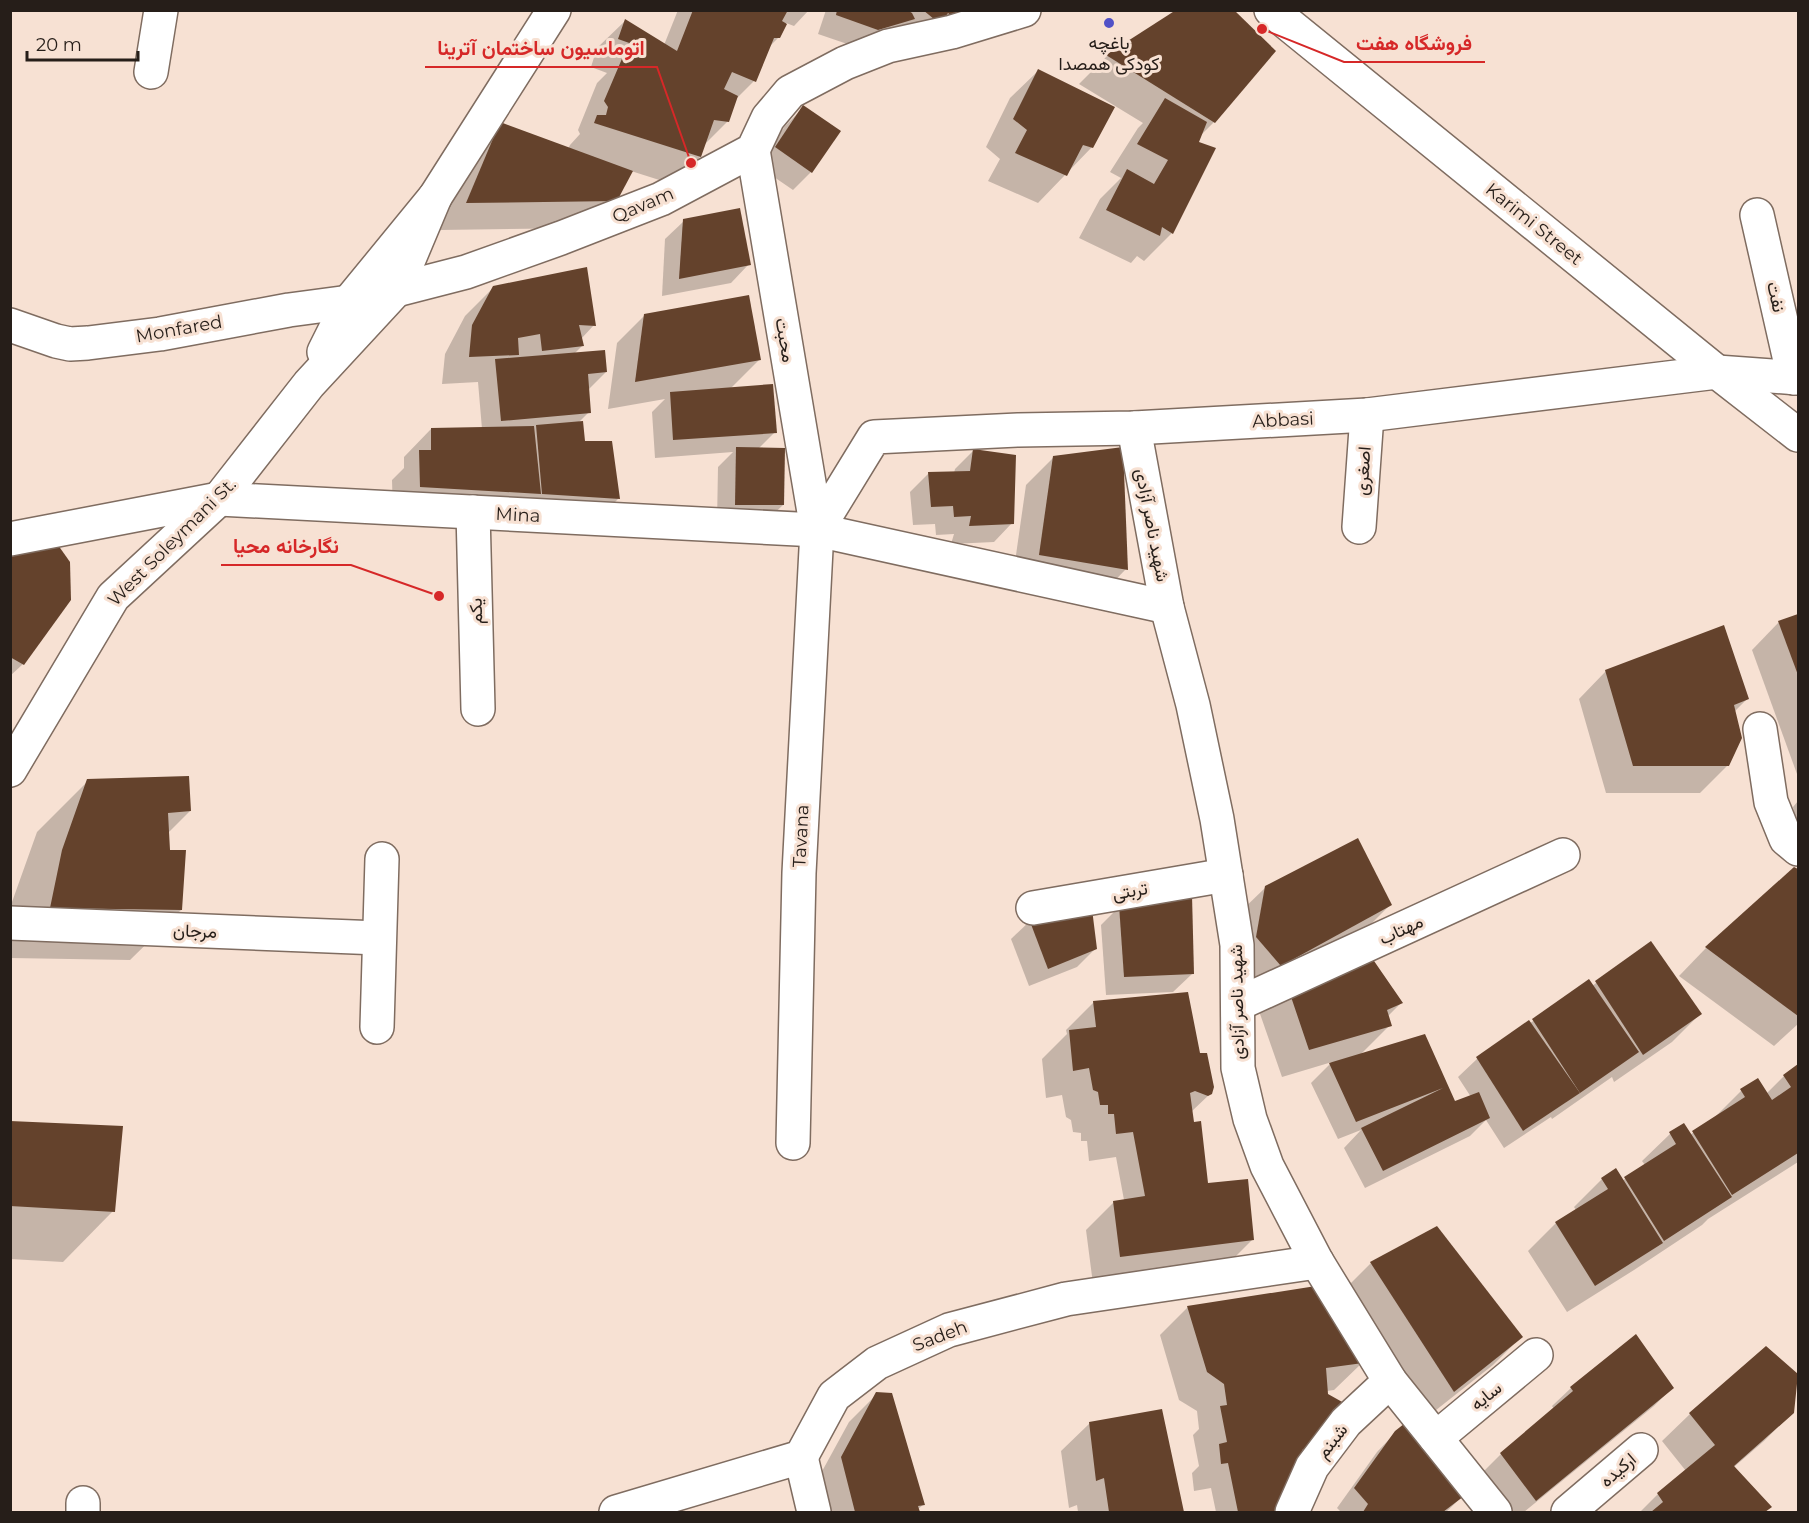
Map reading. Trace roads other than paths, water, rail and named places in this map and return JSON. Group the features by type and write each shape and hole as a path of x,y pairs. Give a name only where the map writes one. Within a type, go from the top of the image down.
{"street":[{"path":"151,72 161,10"},
{"name":"West Soleymani St.","path":"309,384 349,302 435,197 554,10"},
{"path":"753,150 768,118 790,92 845,63 888,46 952,32 1024,10"},
{"name":"Karimi Street","path":"1271,10 1717,372 1798,435"},
{"name":"Qavam","path":"396,290 466,272 583,230 661,199 753,150"},
{"name":"محبت","path":"753,150 818,530"},
{"name":"West Soleymani St.","path":"10,770 113,597 219,499 309,384 396,290 435,197"},
{"name":"نفت","path":"1757,215 1796,378"},
{"name":"Monfared","path":"10,326 56,341 70,344 88,343 160,334 289,310 349,302"},
{"name":"Abbasi","path":"818,530 874,437 1018,430 1134,428 1367,415 1717,372 1796,378"},
{"name":"اصغری","path":"1359,527 1367,415"},
{"name":"شهید ناصر آزادی","path":"1134,428 1167,607 1193,705 1217,819 1237,945 1238,1068 1250,1119 1267,1166 1317,1262 1390,1381 1495,1512"},
{"name":"Mina","path":"10,539 219,499 818,530 1167,607"},
{"name":"یکم","path":"473,512 478,709"},
{"name":"Tavana","path":"793,1143 799,873 818,530"},
{"path":"1760,729 1771,802 1786,839 1798,849"},
{"name":"مهتاب","path":"1238,1004 1563,855"},
{"path":"377,1027 382,859"},
{"name":"تربتی","path":"1033,908 1226,874"},
{"name":"مرجان","path":"10,923 379,938"},
{"name":"Sadeh","path":"801,1457 834,1396 877,1363 949,1330 1065,1299 1317,1262"},
{"name":"سایه","path":"1436,1438 1536,1355"},
{"name":"شبنم","path":"1292,1512 1312,1467 1346,1422 1390,1381"},
{"name":"ارکیده","path":"1568,1512 1641,1450"},
{"path":"616,1512 801,1457 814,1512"}],"place":[{"name":"باغچه کودکی همصدا","path":"1109,23"},
{"name":"فروشگاه هفت","path":"1262,29"},
{"name":"اتوماسیون ساختمان آترینا","path":"691,163"},
{"name":"نگارخانه محیا","path":"439,596"}]}
